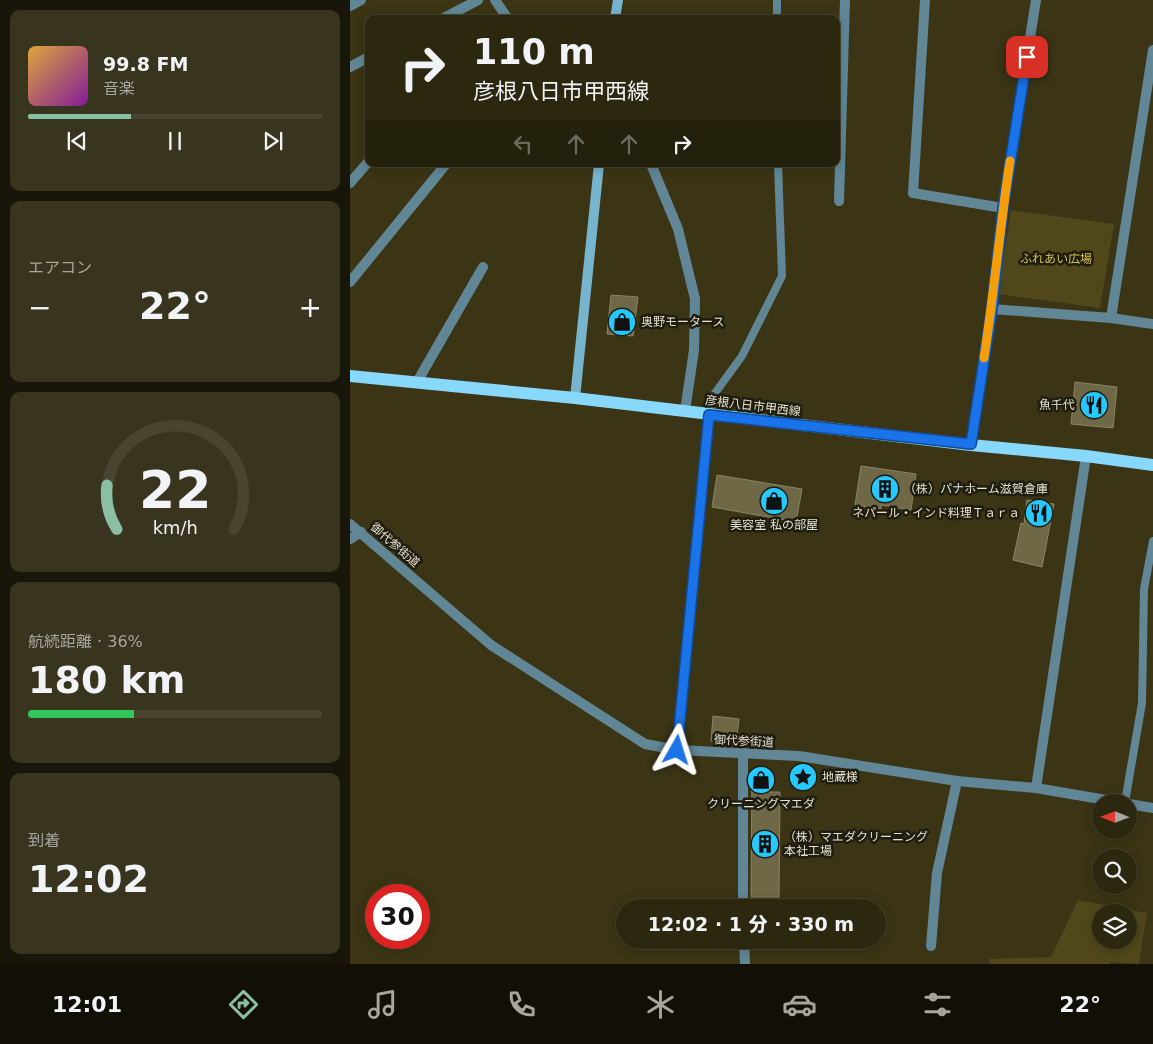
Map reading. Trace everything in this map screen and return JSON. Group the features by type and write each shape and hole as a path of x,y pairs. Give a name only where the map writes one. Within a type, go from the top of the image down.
{"main road":[{"name":"彦根八日市甲西線","path":"350,376 575,398 1153,465"}],"street":[{"path":"350,6 360,0"},
{"path":"450,15 478,0"},
{"path":"495,0 505,15"},
{"path":"616,15 618,0"},
{"path":"840,167 845,0"},
{"path":"925,0 912,193 1003,208"},
{"path":"971,444 992,309 1003,208 1036,0"},
{"path":"1111,318 1153,50"},
{"path":"350,67 365,59"},
{"path":"350,183 365,166"},
{"path":"350,282 444,167"},
{"path":"575,398 599,167"},
{"path":"652,167 678,229 695,299 694,350 685,411"},
{"path":"839,200 840,167"},
{"path":"417,382 483,267"},
{"path":"992,309 1111,318 1153,324"},
{"path":"677,750 709,415"},
{"path":"1036,788 1086,456"},
{"name":"御代参街道","path":"350,524 491,645 645,744 677,750 799,756 957,781 1036,788 1092,798"},
{"path":"350,539 361,532"},
{"path":"743,753 743,899"},
{"path":"931,946 937,873 957,781"},
{"path":"1138,806 1153,808"},
{"path":"744,949 745,964"}],"lane":[{"path":"777,0 777,15"},
{"path":"709,415 710,400 742,356 782,276 778,167"},
{"path":"1126,794 1142,703 1144,589 1153,541"}],"green space":[{"name":"ふれあい広場","path":"1011,210 1114,224 1100,308 998,294"},
{"path":"1078,900 1099,904 1092,904 1092,949 1137,949 1137,911 1147,913 1139,964 1110,962 1110,964 989,964 989,959 1051,957"}],"building":[{"name":"奥野モータース","path":"611,295 638,297 633,336 607,334"},
{"name":"魚千代","path":"1075,382 1117,387 1113,428 1071,424"},
{"name":"（株）パナホーム滋賀倉庫","path":"861,466 916,474 911,510 881,505 881,509 855,505"},
{"path":"717,475 802,489 796,522 712,507"},
{"path":"1027,500 1054,504 1042,567 1013,560 1021,523 1024,524"},
{"path":"713,716 739,719 736,744 711,741"},
{"name":"（株）マエダクリーニング 本社工場","path":"752,771 770,772 770,792 780,792 779,897 751,897"}],"slow traffic":[{"path":"984,358 992,309 1010,161"}],"place":[{"name":"奥野モータース","path":"622,322"},
{"name":"魚千代","path":"1094,405"},
{"name":"（株）パナホーム滋賀倉庫","path":"885,489"},
{"name":"美容室 私の部屋","path":"774,501"},
{"name":"ネパール・インド料理Ｔａｒａ","path":"1039,513"},
{"name":"地蔵様","path":"803,777"},
{"name":"クリーニングマエダ","path":"761,780"},
{"name":"（株）マエダクリーニング 本社工場","path":"765,844"}],"route":[{"path":"677,750 709,415 971,444 992,309 1003,208 1027,57"}]}
